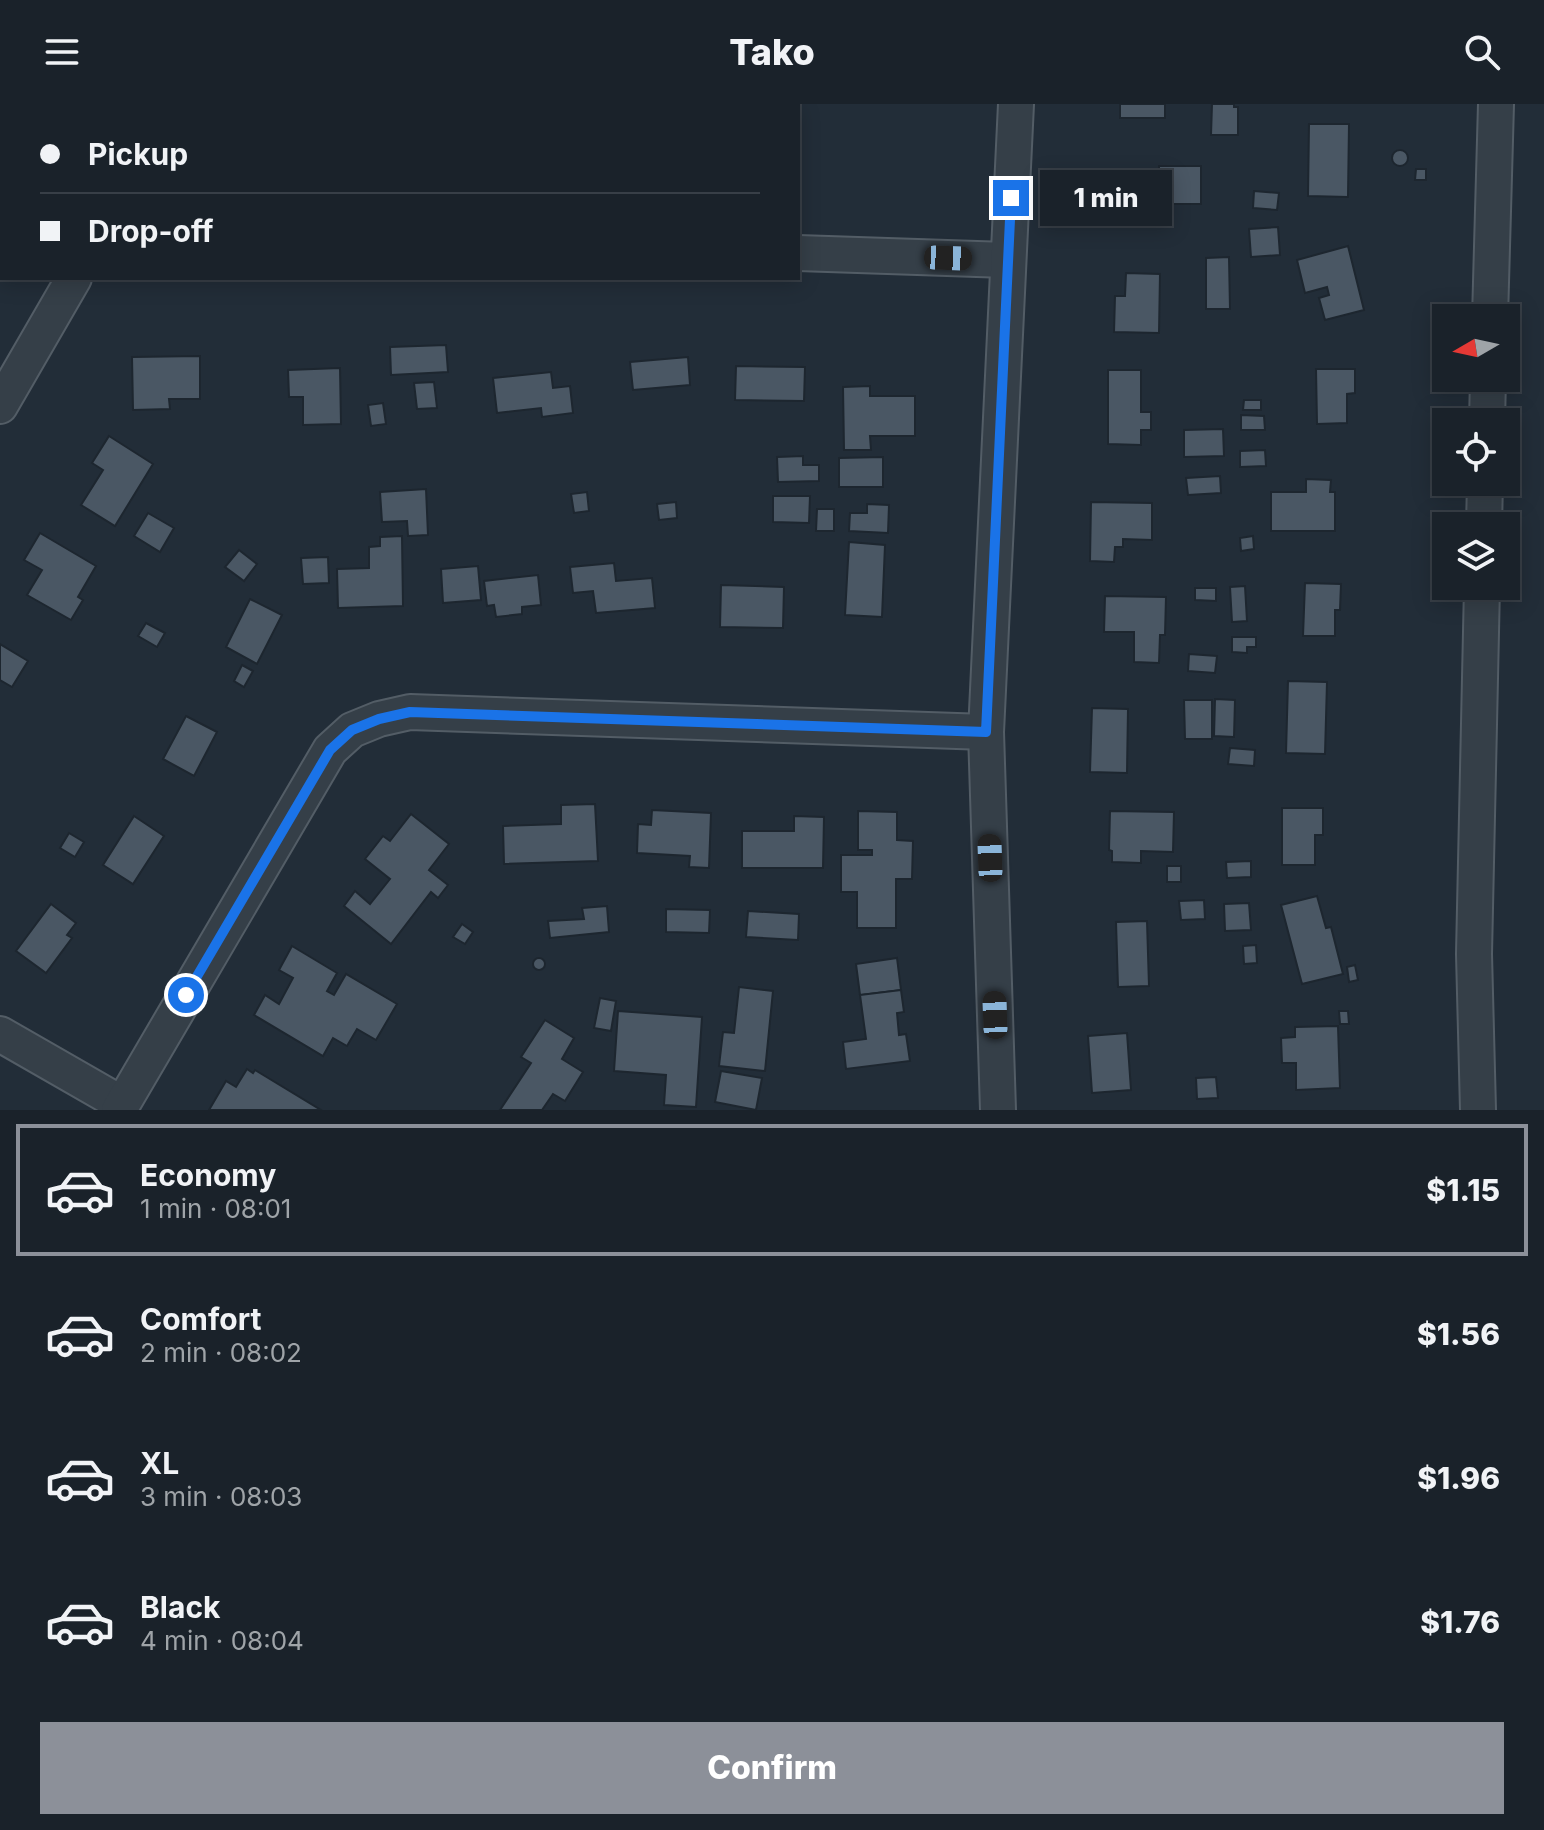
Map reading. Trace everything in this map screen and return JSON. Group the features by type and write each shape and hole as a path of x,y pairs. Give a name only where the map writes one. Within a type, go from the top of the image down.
{"street":[{"path":"998,1110 986,732 1016,104"},
{"path":"1490,304 1496,104"},
{"path":"800,253 1007,260"},
{"path":"0,406 73,280"},
{"path":"1478,1110 1474,954 1482,600"},
{"path":"0,1034 120,1107 330,750 352,730 379,719 410,712 986,732"}],"building":[{"path":"1120,104 1165,104 1165,118 1120,118"},
{"path":"1212,104 1234,104 1238,107 1238,135 1211,135"},
{"path":"1309,124 1349,124 1348,197 1308,196"},
{"path":"1400,150 1406,152 1406,164 1400,166 1394,164 1392,158 1394,152"},
{"path":"1159,166 1201,166 1201,204 1169,204 1169,218 1143,218 1143,206 1136,206 1135,171 1159,171"},
{"path":"1416,169 1426,169 1426,180 1415,180"},
{"path":"1254,191 1279,193 1277,210 1253,208"},
{"path":"1278,227 1280,255 1251,257 1249,229"},
{"path":"1348,246 1364,310 1325,320 1319,298 1329,295 1327,287 1305,293 1297,260"},
{"path":"1229,257 1230,309 1206,309 1206,258"},
{"path":"1126,273 1160,274 1159,333 1114,332 1115,296 1125,296"},
{"path":"446,345 448,372 391,375 390,347"},
{"path":"200,356 200,399 169,399 170,409 133,410 132,357"},
{"path":"688,357 690,385 633,390 630,362"},
{"path":"736,366 805,367 804,401 735,400"},
{"path":"340,368 341,424 303,425 303,397 289,397 288,370"},
{"path":"1316,369 1355,369 1355,393 1347,394 1347,423 1317,424"},
{"path":"1108,370 1141,370 1141,412 1151,412 1151,430 1141,430 1141,445 1108,444"},
{"path":"551,372 553,388 570,386 573,413 542,417 541,408 497,413 493,378"},
{"path":"434,382 437,408 417,409 414,383"},
{"path":"870,386 870,396 915,396 915,436 870,436 871,450 844,450 843,387"},
{"path":"1244,400 1261,400 1261,410 1243,410"},
{"path":"383,403 386,424 371,426 368,405"},
{"path":"1241,415 1264,416 1265,430 1241,430"},
{"path":"1223,429 1224,456 1184,457 1184,430"},
{"path":"109,436 153,464 115,526 81,505 103,470 92,463"},
{"path":"1265,450 1266,466 1240,467 1240,451"},
{"path":"803,456 803,465 819,465 819,481 778,482 777,457"},
{"path":"883,457 883,487 839,487 839,458"},
{"path":"1220,476 1221,493 1188,495 1186,478"},
{"path":"1306,479 1331,480 1330,492 1335,492 1335,531 1271,531 1271,492 1306,492"},
{"path":"426,489 428,535 408,536 407,521 382,522 380,492"},
{"path":"587,492 589,511 574,513 571,494"},
{"path":"773,496 810,496 809,523 773,522"},
{"path":"676,502 677,518 659,520 657,504"},
{"path":"1091,502 1152,503 1152,540 1123,539 1123,547 1115,547 1114,562 1090,561"},
{"path":"867,504 889,505 888,533 849,531 850,513 867,513"},
{"path":"817,509 834,509 834,531 816,531"},
{"path":"148,513 174,528 160,552 134,536"},
{"path":"40,533 96,566 78,597 83,600 71,620 27,595 42,570 24,560"},
{"path":"402,536 403,606 338,608 337,569 369,568 369,547 380,546 380,537"},
{"path":"1253,536 1254,549 1241,551 1240,538"},
{"path":"849,542 885,545 882,617 845,615"},
{"path":"239,550 257,564 244,581 225,567"},
{"path":"328,557 329,583 303,584 301,558"},
{"path":"614,563 616,581 652,578 655,608 596,613 593,591 573,593 570,567"},
{"path":"478,566 481,600 443,603 441,569"},
{"path":"538,575 541,605 522,607 522,614 496,617 494,605 487,606 484,581"},
{"path":"1305,583 1341,584 1340,610 1335,610 1335,636 1303,636"},
{"path":"721,585 784,587 783,628 720,627"},
{"path":"1245,586 1247,621 1232,622 1230,587"},
{"path":"1195,588 1216,588 1216,601 1195,600"},
{"path":"1105,596 1166,597 1165,635 1160,635 1159,663 1134,662 1134,632 1104,632"},
{"path":"250,599 282,615 257,664 226,647"},
{"path":"146,623 165,633 157,647 138,636"},
{"path":"1232,637 1256,637 1256,647 1247,647 1247,653 1232,652"},
{"path":"0,644 28,661 12,687 0,680"},
{"path":"1189,654 1217,656 1215,673 1188,671"},
{"path":"242,665 253,671 244,687 234,681"},
{"path":"1288,681 1327,682 1325,754 1286,753"},
{"path":"1215,699 1235,700 1234,737 1214,736"},
{"path":"1184,700 1212,700 1212,739 1185,739"},
{"path":"1092,708 1128,709 1127,773 1090,772"},
{"path":"186,716 217,732 194,776 163,759"},
{"path":"1230,748 1255,750 1254,766 1228,764"},
{"path":"595,804 598,861 504,864 503,826 561,824 561,805"},
{"path":"1282,808 1323,808 1323,835 1315,835 1315,865 1282,865"},
{"path":"652,810 711,813 709,868 689,867 690,856 637,853 638,824 651,825"},
{"path":"858,811 897,812 897,840 913,841 912,879 896,879 896,928 857,928 857,892 841,892 841,855 872,855 872,850 858,850"},
{"path":"1110,811 1174,812 1173,852 1141,851 1141,863 1112,862 1112,851 1109,850"},
{"path":"411,814 449,844 429,870 448,885 438,898 431,892 391,944 344,906 355,891 370,904 390,879 365,859 383,836 390,841"},
{"path":"134,816 164,836 133,884 103,865"},
{"path":"794,816 824,817 823,868 742,868 742,831 794,831"},
{"path":"69,833 84,842 75,857 60,848"},
{"path":"1251,861 1251,877 1227,878 1226,862"},
{"path":"1167,866 1181,866 1181,882 1167,882"},
{"path":"1317,896 1326,928 1331,927 1343,974 1302,984 1281,905"},
{"path":"1204,900 1205,919 1181,920 1179,901"},
{"path":"1249,903 1251,930 1225,931 1224,904"},
{"path":"51,904 76,923 67,935 72,938 46,973 16,951"},
{"path":"607,906 609,932 550,938 548,921 584,919 582,908"},
{"path":"666,909 710,910 709,933 666,932"},
{"path":"748,911 799,914 798,940 746,937"},
{"path":"1147,921 1149,986 1118,987 1116,922"},
{"path":"462,924 473,932 465,944 453,937"},
{"path":"1256,945 1257,963 1244,964 1243,946"},
{"path":"292,946 337,973 327,991 334,995 346,974 397,1004 376,1040 357,1029 347,1046 333,1038 323,1056 254,1015 265,995 279,1004 293,978 279,970"},
{"path":"539,958 545,964 539,970 533,964"},
{"path":"897,958 901,990 860,995 856,964"},
{"path":"1355,965 1358,980 1349,982 1347,967"},
{"path":"739,987 773,991 765,1071 719,1066 723,1032 734,1033"},
{"path":"901,990 904,1012 897,1013 899,1035 906,1034 910,1061 846,1069 843,1042 866,1039 860,995"},
{"path":"600,998 616,1001 611,1031 594,1028"},
{"path":"618,1011 702,1017 696,1107 664,1105 666,1075 614,1071"},
{"path":"1339,1011 1348,1011 1349,1024 1340,1024"},
{"path":"545,1020 574,1038 562,1059 583,1072 565,1101 553,1094 542,1110 500,1110 531,1063 521,1057"},
{"path":"1338,1026 1340,1088 1296,1090 1296,1063 1282,1063 1281,1038 1295,1037 1295,1027"},
{"path":"1127,1033 1131,1090 1092,1093 1088,1036"},
{"path":"247,1069 253,1073 255,1070 321,1110 209,1110 226,1081 236,1087"},
{"path":"721,1071 762,1078 756,1110 715,1102"},
{"path":"1216,1077 1218,1098 1197,1099 1196,1078"}],"route":[{"path":"186,995 330,750 352,730 379,719 410,712 986,732 1011,198"}]}
